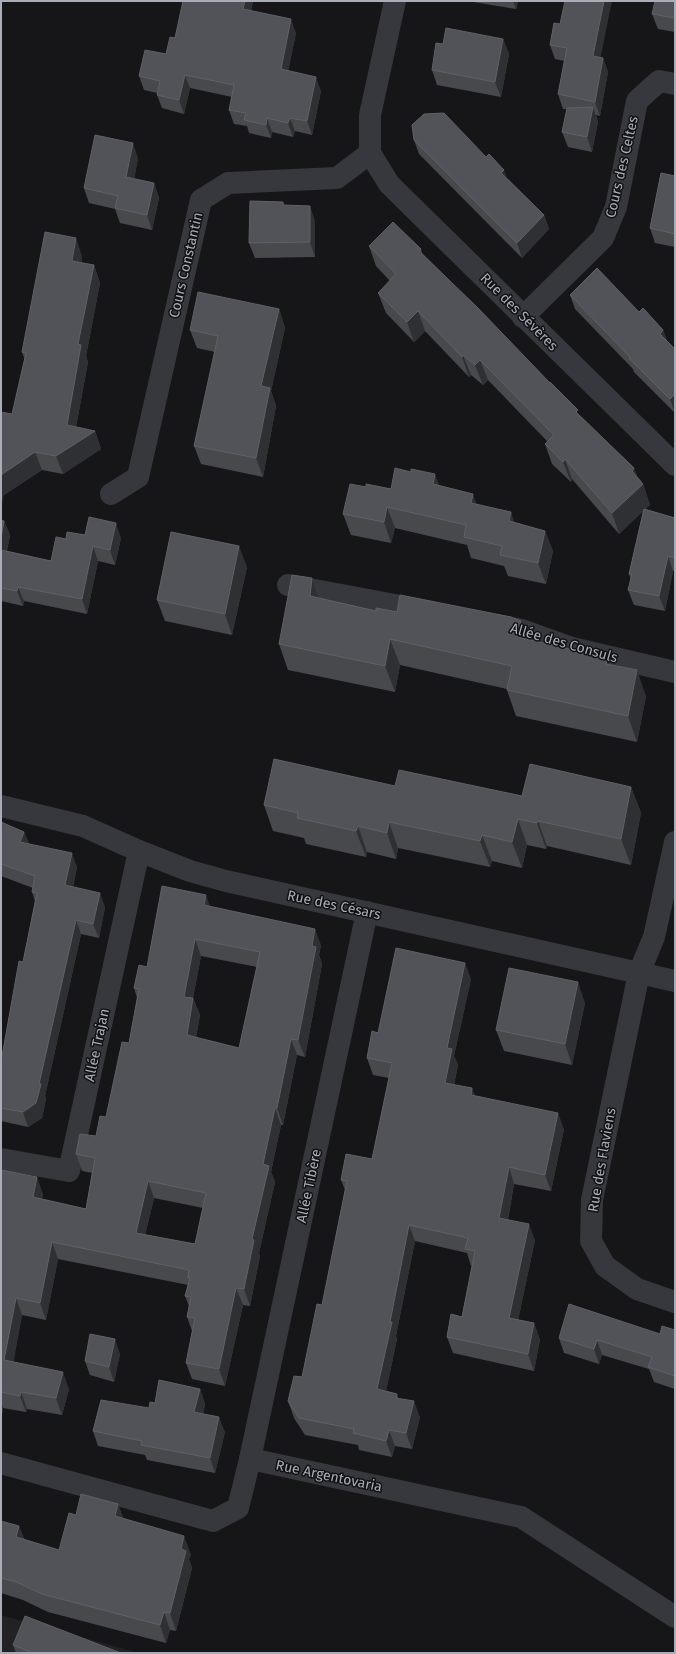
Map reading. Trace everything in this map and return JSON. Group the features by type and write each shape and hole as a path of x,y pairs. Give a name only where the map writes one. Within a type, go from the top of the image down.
{"street":[{"path":"370,153 370,115 395,1"},
{"name":"Cours des Celtes","path":"524,317 603,238 616,207 637,101 659,81 675,84"},
{"name":"Rue des Sévères","path":"370,153 389,184 675,465"},
{"name":"Cours Constantin","path":"111,494 138,477 201,200 228,183 337,178 370,153"},
{"path":"288,585 444,615"},
{"name":"Allée des Consuls","path":"476,621 522,630 572,648 675,672"},
{"name":"Rue des Césars","path":"1,806 83,826 139,851 190,871 219,879 675,981"},
{"path":"639,973 654,937 675,842"},
{"name":"Allée Trajan","path":"1,1159 69,1171 139,851"},
{"name":"Allée Tibère","path":"250,1459 368,912"},
{"name":"Rue des Flaviens","path":"639,973 592,1200 591,1241 605,1266 637,1289 675,1302"},
{"path":"1,1463 213,1522 238,1508 250,1459"},
{"name":"Rue Argentovaria","path":"250,1459 521,1517 675,1617"}],"shaded area":[{"path":"1,1615 139,1653 1,1653"}],"building":[{"path":"183,1 245,1 243,9 291,19 281,69 316,77 307,121 290,118 288,123 267,118 266,125 244,120 246,113 229,110 234,85 185,75 179,100 157,95 160,81 139,76 145,50 166,54 170,37 175,38"},
{"path":"565,1 604,1 593,56 603,58 595,102 558,94 567,48 550,45 554,23 560,24"},
{"path":"655,1 675,1 675,18 652,14"},
{"path":"446,28 503,39 495,82 432,70 436,43 443,44"},
{"path":"593,107 587,137 562,132 567,108"},
{"path":"444,113 486,157 489,154 504,170 501,173 544,215 517,243 414,140 412,125 424,114"},
{"path":"95,135 133,143 126,177 154,183 147,215 115,208 118,196 84,188"},
{"path":"661,173 675,176 675,234 650,228"},
{"path":"250,201 283,202 283,205 310,206 310,242 249,243"},
{"path":"393,222 421,249 419,251 478,308 578,410 576,412 634,468 632,471 643,484 612,513 565,459 563,462 545,444 554,435 480,360 475,365 463,355 462,357 418,311 407,322 378,293 396,274 369,246"},
{"path":"45,232 76,238 72,261 94,265 78,344 81,345 67,425 95,431 56,456 35,452 1,475 1,412 12,414 26,353 22,352"},
{"path":"597,268 639,312 643,308 663,330 660,334 675,349 675,394 670,399 570,295"},
{"path":"198,292 279,309 261,386 270,388 256,458 194,446 218,336 190,330"},
{"path":"395,468 411,472 411,469 435,474 433,484 473,494 471,503 511,512 509,521 545,531 538,563 500,555 502,546 464,537 466,525 387,507 384,522 343,514 350,484 366,487 366,484 391,489"},
{"path":"644,509 675,518 675,558 668,556 659,596 628,590 632,574 629,574"},
{"path":"89,517 116,523 110,550 93,546 82,599 18,587 17,591 1,588 1,550 51,561 56,537 66,539 67,532 85,535"},
{"path":"1,520 4,521 1,538"},
{"path":"171,532 239,546 225,614 157,600"},
{"path":"292,575 312,578 310,596 376,611 376,608 397,612 400,595 511,617 521,621 517,637 608,658 606,664 637,670 628,716 507,690 512,666 390,639 385,666 279,644"},
{"path":"274,759 395,786 399,770 522,796 530,764 631,787 621,839 538,821 537,823 518,819 512,842 482,835 480,841 389,822 387,833 358,826 356,831 297,818 298,813 264,805"},
{"path":"1,822 24,832 20,842 72,853 65,885 100,893 93,924 76,920 36,1103 23,1112 1,1108 1,1062 19,961 23,962 37,893 32,892 35,876 1,864"},
{"path":"162,886 206,895 204,905 315,929 312,946 316,947 298,1040 291,1039 277,1108 275,1108 263,1164 269,1166 252,1239 254,1240 244,1289 236,1288 219,1369 186,1363 195,1318 187,1317 191,1297 185,1296 190,1278 188,1278 189,1270 52,1242 40,1303 16,1298 4,1360 63,1372 56,1398 21,1392 20,1396 1,1392 1,1170 37,1177 33,1197 86,1209 95,1158 76,1154 80,1134 96,1136 100,1116 106,1117 122,1042 129,1043 139,989 134,988 139,965 147,967","holes":["195,939 260,952 239,1048 187,1035 193,998 184,997","148,1181 206,1193 195,1244 136,1233"]},
{"path":"396,948 465,963 447,1048 452,1049 445,1083 472,1088 471,1095 558,1113 545,1175 509,1167 499,1218 529,1224 509,1318 534,1323 528,1354 447,1337 451,1314 462,1317 475,1251 465,1249 468,1238 409,1225 390,1322 392,1322 377,1389 397,1394 396,1398 414,1401 406,1433 389,1430 386,1441 353,1433 354,1429 299,1418 288,1401 294,1376 302,1377 317,1304 322,1305 347,1181 341,1180 346,1154 372,1159 392,1063 367,1058 372,1031 378,1033"},
{"path":"509,968 578,982 565,1044 496,1030"},
{"path":"569,1304 660,1334 662,1326 675,1330 675,1376 648,1367 652,1357 597,1340 594,1349 559,1338"},
{"path":"90,1334 115,1339 109,1367 85,1361"},
{"path":"159,1380 200,1389 194,1412 219,1417 210,1458 141,1445 142,1441 93,1431 101,1400 149,1408 150,1402 155,1403"},
{"path":"81,1494 118,1504 115,1516 184,1536 181,1549 186,1551 170,1613 164,1612 160,1625 42,1594 16,1582 1,1578 1,1521 19,1526 16,1537 59,1550 69,1513 76,1515"},
{"path":"25,1616 121,1653 30,1653 13,1645"}]}
